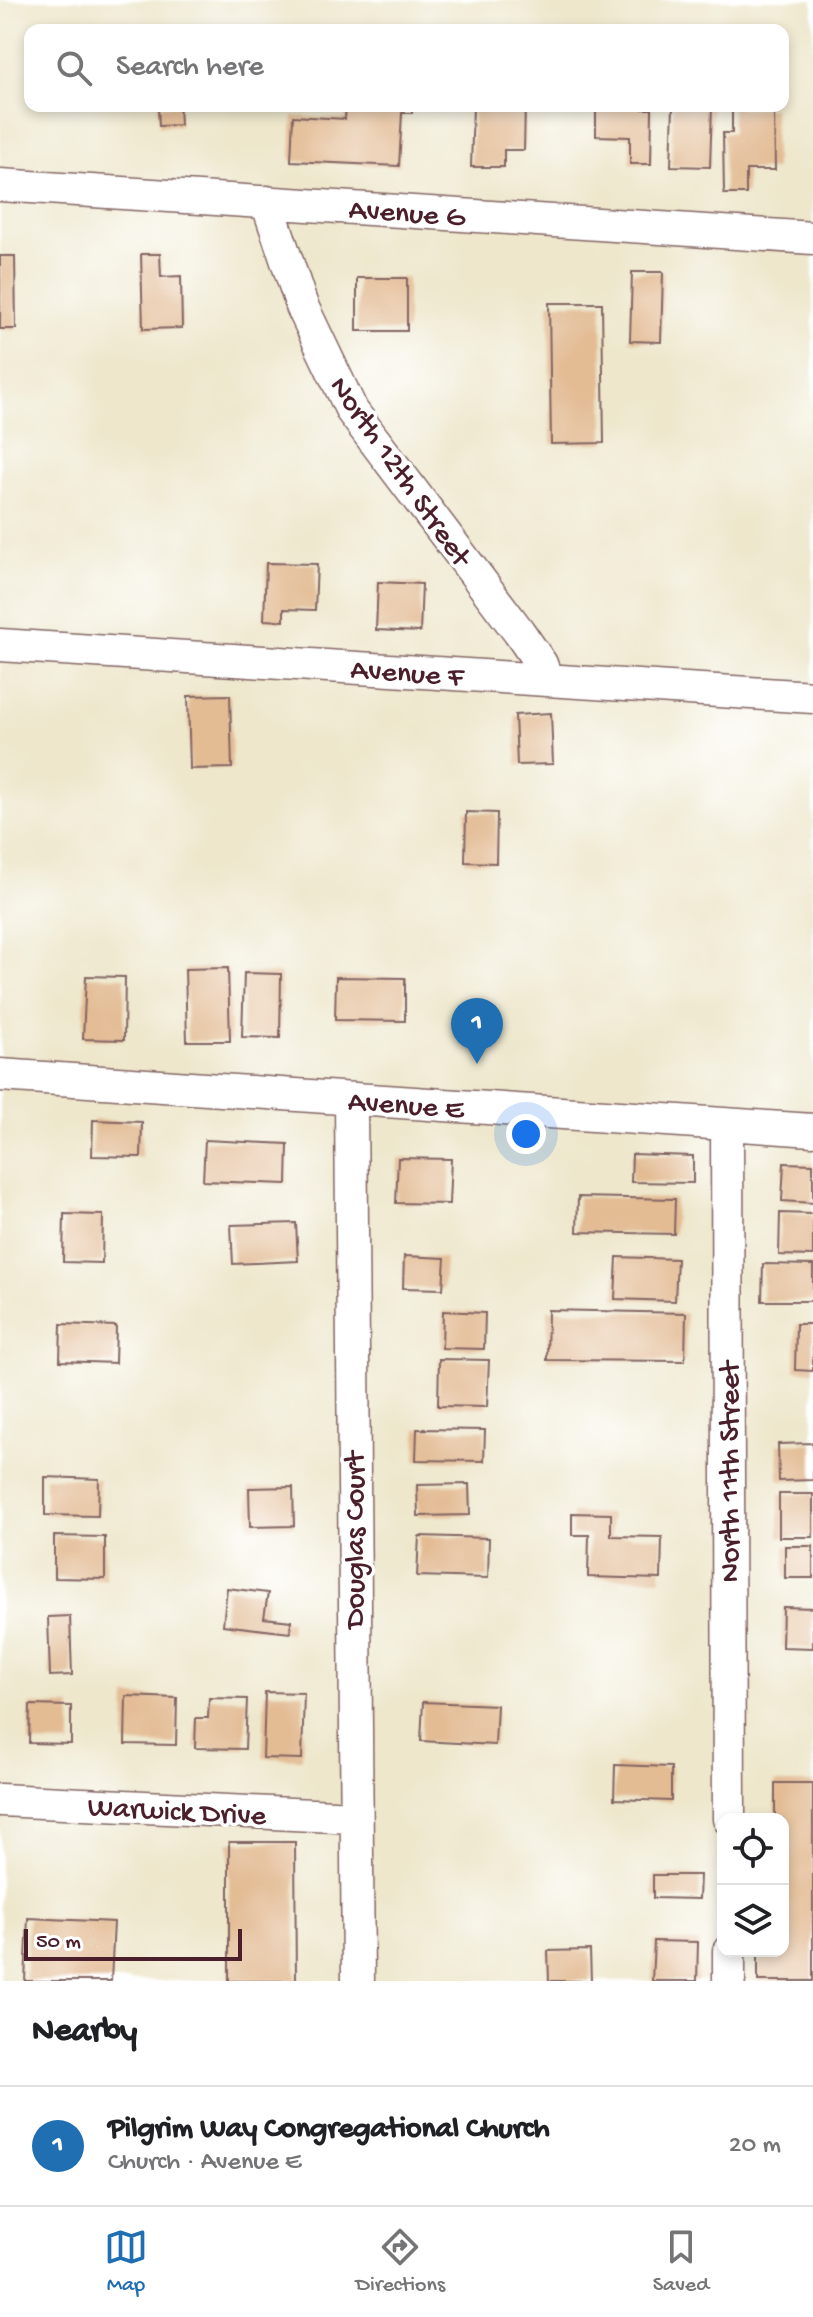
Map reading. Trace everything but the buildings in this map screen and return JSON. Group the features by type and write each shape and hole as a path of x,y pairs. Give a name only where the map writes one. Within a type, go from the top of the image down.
{"street":[{"name":"Avenue G","path":"0,185 813,238"},
{"name":"North 12th Street","path":"267,202 302,306 352,411 519,632 541,664 547,680"},
{"name":"Avenue F","path":"0,645 813,697"},
{"name":"Avenue E","path":"0,1075 813,1130"},
{"name":"Douglas Court","path":"351,1100 358,1981"},
{"name":"North 11th Street","path":"727,1126 729,1813"},
{"name":"Warwick Drive","path":"0,1800 355,1817"},
{"path":"729,1957 729,1981"}],"place":[{"name":"Pilgrim Way Congregational Church","path":"477,1064"}]}
